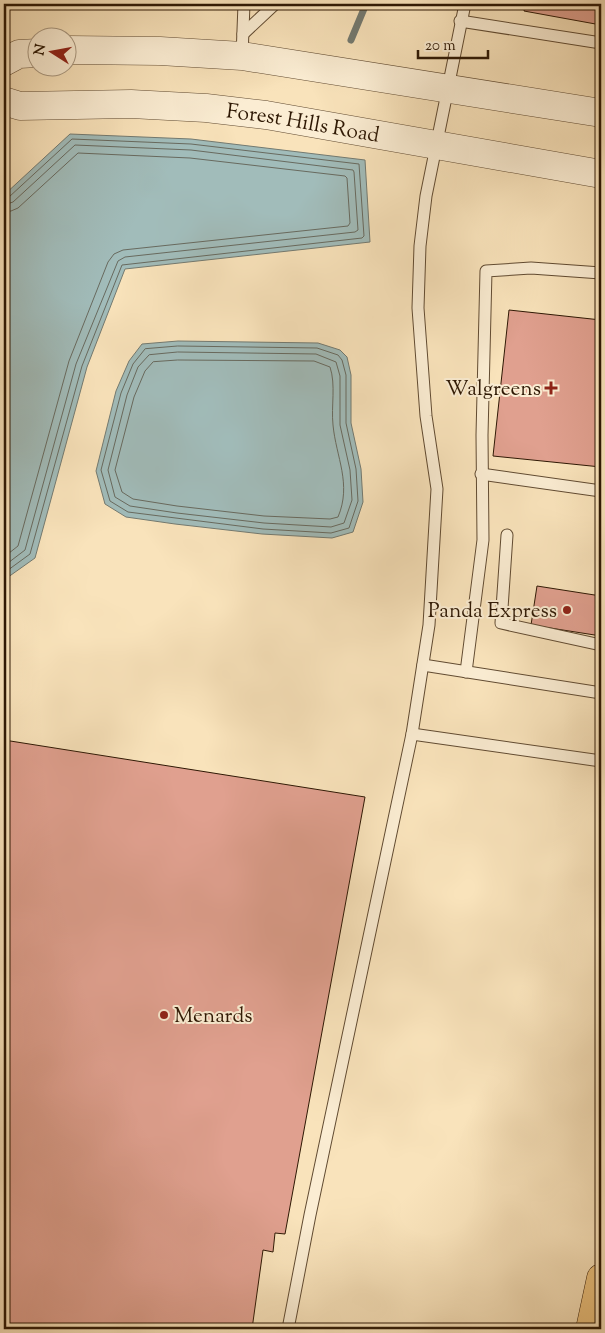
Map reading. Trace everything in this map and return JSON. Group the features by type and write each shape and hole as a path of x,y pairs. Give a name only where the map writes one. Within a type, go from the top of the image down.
{"main road":[{"path":"590,1329 601,1278"}],"street":[{"path":"78,50 160,51 242,45 447,90 601,113"},
{"path":"4,62 19,54 28,54"},
{"name":"Forest Hills Road","path":"4,101 20,106 131,104 206,108 266,115 601,174"}],"lane":[{"path":"242,45 244,4"},
{"path":"242,45 275,4"},
{"path":"288,1329 310,1215 412,734 429,625 437,489 426,416 418,308 420,246 426,196 460,21 465,4"},
{"path":"460,21 601,42"},
{"path":"466,672 483,540 482,435 486,271 531,268 601,273"},
{"path":"482,474 601,491"},
{"path":"508,535 500,623 601,645"},
{"path":"423,665 601,693"},
{"path":"412,734 601,761"}],"water":[{"path":"70,134 191,139 365,160 370,242 125,269 87,367 35,558 4,580 4,195"},
{"path":"178,341 318,343 340,350 347,357 351,375 351,423 361,469 363,502 353,532 332,538 262,534 126,517 105,504 96,471 116,391 129,361 142,344"}],"building":[{"path":"525,4 601,4 601,25 524,11"},
{"name":"Walgreens","path":"509,310 601,320 601,467 493,456"},
{"name":"Panda Express","path":"537,586 601,596 601,636 531,625"},
{"name":"Menards","path":"4,740 365,797 285,1234 275,1233 273,1252 263,1250 252,1329 4,1329"}],"waterway":[{"path":"351,40 366,4"}],"place":[{"name":"Walgreens","path":"551,388"},
{"name":"Panda Express","path":"567,610"},
{"name":"Menards","path":"164,1015"}]}
